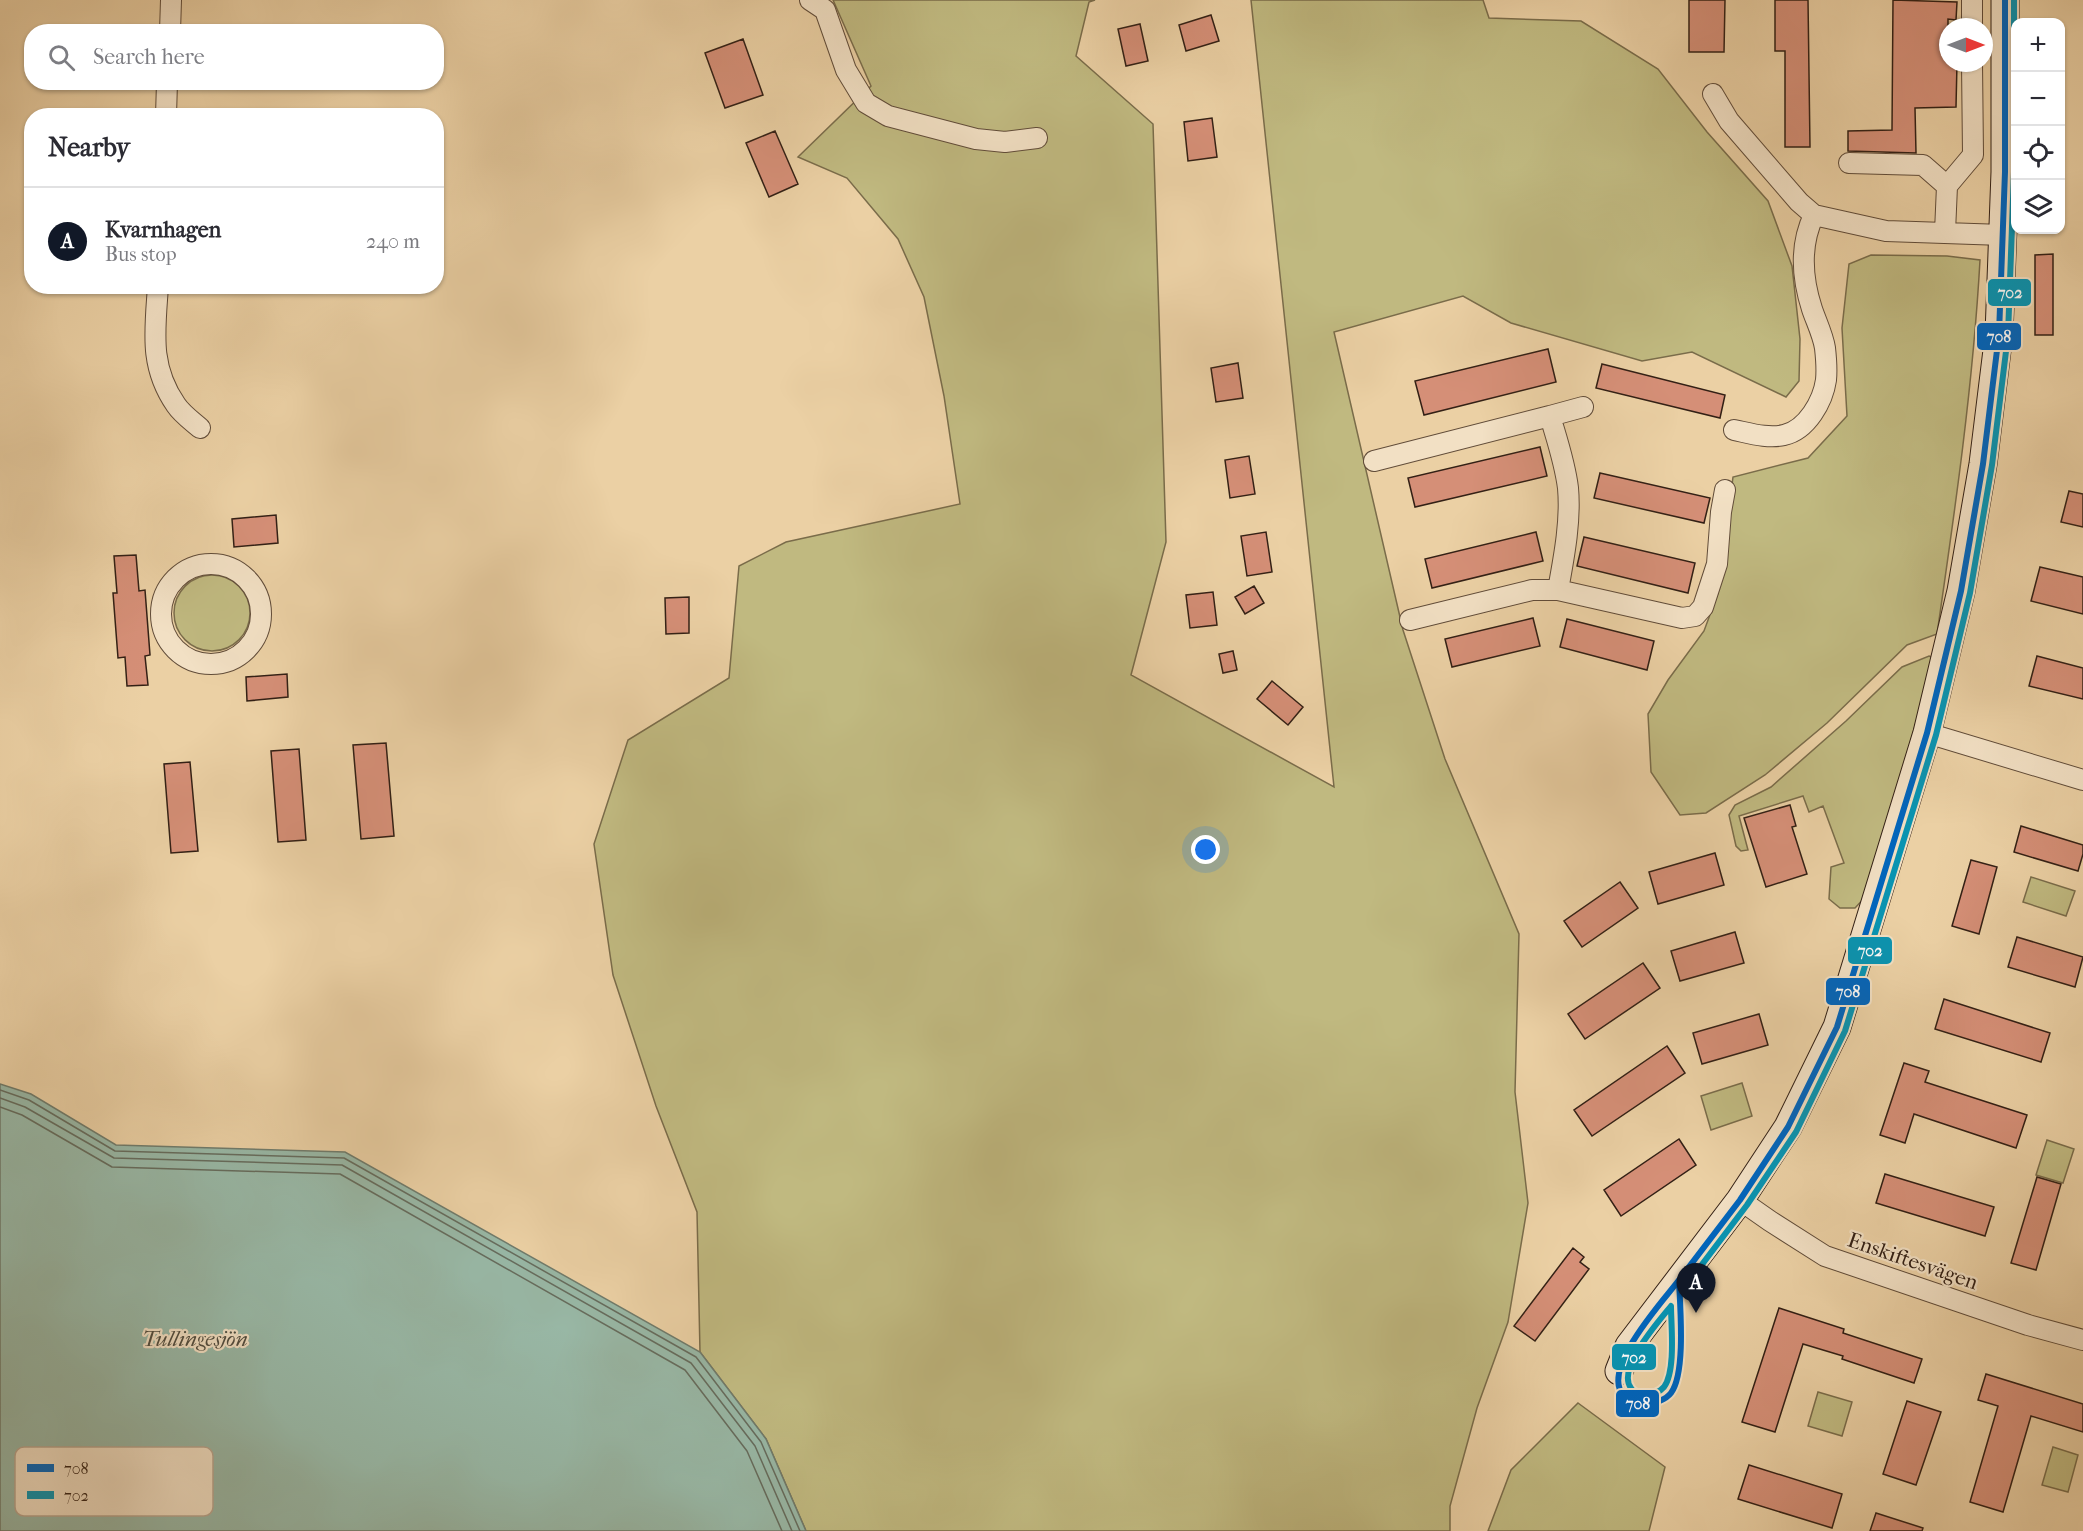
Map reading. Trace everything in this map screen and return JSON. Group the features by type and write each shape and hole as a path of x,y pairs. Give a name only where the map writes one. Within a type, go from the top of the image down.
{"street":[{"path":"170,24 171,0"},
{"path":"810,0 825,10 846,70 866,103 888,116 976,139 1005,142 1037,138"},
{"path":"1972,0 1972,18"},
{"path":"1619,1371 1629,1346 1679,1276 1740,1200 1788,1127 1837,1027 1927,733 1961,591 1983,464 1999,334 2003,235 2005,0"},
{"path":"1945,232 1947,186 1973,155 1972,72"},
{"path":"166,108 167,90"},
{"path":"1713,94 1729,121 1799,202 1814,216 1886,231 2003,235"},
{"path":"1849,164 1923,165 1947,186"},
{"path":"1734,430 1763,436 1784,435 1802,426 1819,404 1826,379 1824,346 1811,305 1803,249 1807,230 1814,216"},
{"path":"158,294 154,352 164,385 177,407 200,428"},
{"path":"1374,461 1584,407"},
{"path":"1550,416 1568,490 1564,552 1558,590"},
{"path":"1410,620 1532,590 1558,590 1682,618 1695,616 1703,608 1717,564 1725,490"},
{"path":"209,563 229,566 246,576 257,592 262,611 259,632 248,648 232,660 213,665 193,662 176,651 165,635 160,616 163,596 174,579 190,568 209,563"},
{"path":"1927,733 2083,780"},
{"name":"Enskiftesvägen","path":"1740,1200 1825,1256 2028,1325 2083,1340"}],"shaded area":[{"path":"833,0 1095,0 1089,2 1076,56 1153,124 1166,542 1131,675 1334,787 1251,0 1483,0 1489,18 1581,21 1658,69 1707,132 1768,201 1792,266 1800,339 1799,381 1786,397 1692,352 1642,361 1511,323 1463,296 1334,332 1403,630 1445,759 1519,934 1515,1092 1528,1203 1508,1322 1477,1408 1450,1506 1450,1531 806,1531 766,1439 700,1352 697,1212 656,1106 613,975 594,844 628,740 729,678 739,566 786,542 960,504 944,396 924,297 898,239 847,178 798,157 871,86"},
{"path":"1871,255 1947,256 1980,260 1968,401 1937,634 1907,645 1827,723 1765,775 1706,813 1680,815 1651,772 1648,714 1668,680 1704,631 1718,593 1733,477 1808,458 1847,416 1842,328 1849,264"},
{"path":"212,575 227,578 239,586 247,598 250,613 247,628 239,640 227,648 212,651 197,648 185,640 177,628 174,613 177,598 185,586 197,578"},
{"path":"1929,656 1934,658 1868,894 1855,908 1840,908 1829,899 1831,867 1844,863 1823,806 1809,812 1803,796 1739,816 1748,850 1741,851 1736,846 1729,815 1735,805 1771,787 1846,721 1902,667"},
{"path":"2031,877 2075,891 2066,916 2023,902"},
{"path":"1742,1083 1752,1116 1711,1130 1701,1096"},
{"path":"2047,1140 2074,1149 2063,1183 2036,1175"},
{"path":"1818,1392 1852,1402 1842,1436 1808,1426"},
{"path":"1578,1403 1665,1467 1649,1531 1488,1531 1511,1470"},
{"path":"2053,1447 2078,1455 2068,1492 2042,1485"}],"water":[{"name":"Tullingesjön","path":"0,1084 31,1094 116,1145 345,1152 700,1352 766,1439 806,1531 0,1531"}],"building":[{"path":"1689,0 1725,0 1724,52 1689,52"},
{"path":"1775,0 1808,0 1810,147 1785,147 1785,51 1775,51"},
{"path":"1893,0 1957,2 1956,18 1939,18 1939,72 1957,72 1956,107 1915,108 1916,153 1848,151 1848,131 1892,130"},
{"path":"1211,15 1219,41 1186,51 1179,25"},
{"path":"1140,24 1148,61 1126,66 1118,29"},
{"path":"743,39 763,95 725,108 705,53"},
{"path":"1212,118 1217,157 1188,161 1184,122"},
{"path":"775,131 798,184 769,197 746,143"},
{"path":"2053,254 2053,335 2035,335 2035,255"},
{"path":"1548,349 1556,382 1424,415 1415,381"},
{"path":"1238,363 1243,398 1216,402 1211,368"},
{"path":"1602,364 1725,395 1720,418 1596,388"},
{"path":"1540,447 1547,476 1415,507 1408,478"},
{"path":"1249,456 1255,494 1230,498 1225,460"},
{"path":"1600,473 1710,498 1704,523 1594,498"},
{"path":"2069,491 2083,494 2083,527 2061,522"},
{"path":"276,515 278,543 234,547 232,519"},
{"path":"1266,532 1272,572 1247,576 1241,536"},
{"path":"1536,532 1543,561 1432,588 1425,559"},
{"path":"1584,537 1695,563 1688,593 1577,566"},
{"path":"136,555 139,591 145,590 150,655 145,656 148,685 127,686 125,657 118,658 113,593 117,593 114,556"},
{"path":"2040,567 2083,577 2083,614 2031,601"},
{"path":"1254,586 1264,603 1245,614 1235,597"},
{"path":"1213,592 1217,625 1190,628 1186,595"},
{"path":"689,597 689,633 666,634 665,598"},
{"path":"1533,618 1540,646 1452,667 1445,639"},
{"path":"1567,619 1654,641 1647,670 1560,647"},
{"path":"1233,651 1237,670 1223,673 1219,654"},
{"path":"2037,656 2083,668 2083,699 2029,686"},
{"path":"287,674 288,697 247,701 246,677"},
{"path":"1272,681 1303,707 1288,725 1257,699"},
{"path":"386,743 394,836 361,839 353,745"},
{"path":"299,749 306,840 278,842 271,751"},
{"path":"190,762 198,851 171,853 164,764"},
{"path":"1790,805 1796,826 1792,827 1807,874 1766,887 1744,818"},
{"path":"2021,826 2083,845 2078,871 2014,852"},
{"path":"1715,853 1724,885 1658,904 1649,872"},
{"path":"1971,860 1997,867 1979,934 1952,926"},
{"path":"1620,882 1638,908 1582,947 1564,921"},
{"path":"1735,932 1744,963 1680,981 1671,951"},
{"path":"2017,937 2083,957 2075,987 2008,967"},
{"path":"1643,963 1660,988 1585,1039 1568,1014"},
{"path":"1944,999 2050,1033 2041,1062 1935,1029"},
{"path":"1759,1014 1768,1045 1702,1064 1693,1033"},
{"path":"1667,1046 1685,1073 1592,1136 1574,1110"},
{"path":"1904,1063 1929,1071 1925,1082 2027,1115 2016,1148 1914,1114 1905,1143 1880,1135"},
{"path":"1679,1139 1696,1165 1621,1216 1604,1190"},
{"path":"1885,1174 1994,1207 1985,1236 1876,1203"},
{"path":"2037,1177 2061,1184 2036,1270 2011,1263"},
{"path":"1573,1248 1584,1257 1580,1262 1589,1269 1535,1341 1514,1326"},
{"path":"1779,1308 1844,1329 1843,1333 1922,1359 1914,1383 1842,1359 1843,1356 1803,1344 1775,1432 1742,1422"},
{"path":"1986,1374 2083,1404 2083,1432 2031,1416 2003,1512 1970,1502 1998,1406 1978,1400"},
{"path":"1907,1401 1941,1412 1916,1485 1883,1474"},
{"path":"1749,1465 1842,1494 1832,1528 1738,1499"},
{"path":"1876,1513 1923,1528 1922,1531 1870,1531"}],"transit line":[{"name":"708","path":"1679,1280 1740,1200 1788,1127 1837,1027 1927,733 1961,591 1983,464 1999,334 2005,172 2005,0"},
{"name":"702","path":"1688,1283 1747,1205 1796,1132 1845,1031 1936,735 1970,593 1992,465 2008,335 2014,172 2014,0"},
{"name":"708","path":"1679,1280 1681,1339 1676,1383 1665,1399 1641,1405 1624,1396 1619,1384 1620,1370 1626,1353 1636,1336 1679,1280"},
{"name":"702","path":"1671,1306 1672,1336 1668,1380 1660,1391 1643,1396 1631,1388 1628,1380 1629,1369 1641,1346 1671,1306"}],"place":[{"name":"Kvarnhagen","path":"1696,1313"}]}
